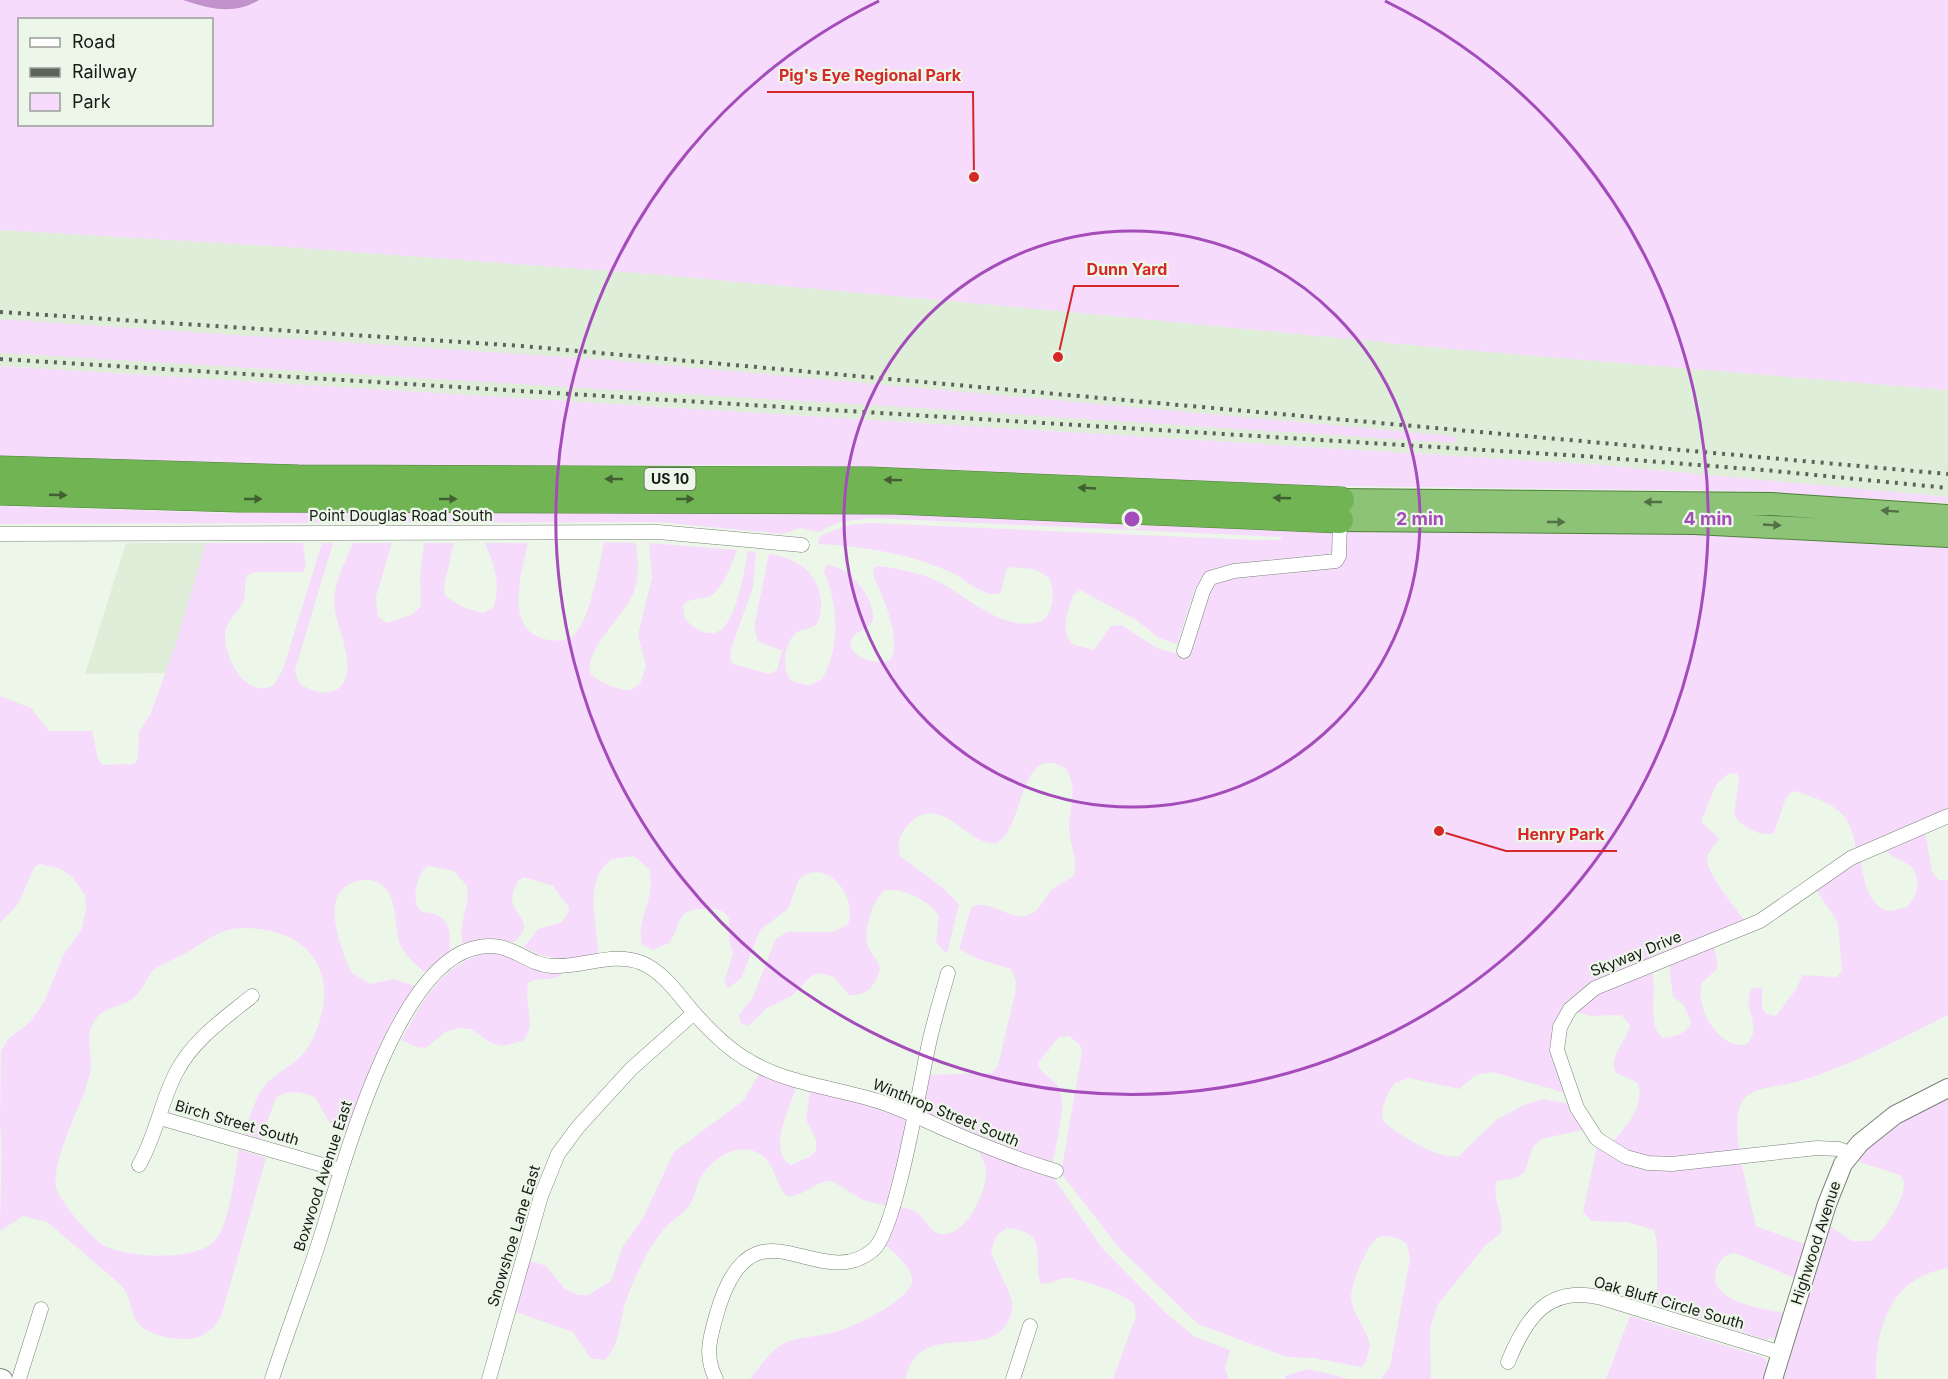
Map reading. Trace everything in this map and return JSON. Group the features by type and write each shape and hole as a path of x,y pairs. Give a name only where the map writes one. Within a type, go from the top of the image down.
{"highway":[{"name":"US 10","path":"2,486 239,499 895,501 1340,510 1694,523 1948,536"},
{"name":"US 10","path":"1340,510 1762,504 1948,516"}],"street":[{"path":"1184,651 1200,598 1210,578 1224,572 1336,561 1339,556 1340,510"},
{"name":"Point Douglas Road South","path":"0,534 658,532 802,545"},
{"name":"Skyway Drive","path":"1851,1154 1839,1149 1817,1148 1663,1164 1626,1157 1601,1142 1584,1121 1558,1056 1558,1033 1570,1009 1595,988 1748,927 1782,908 1851,858 1948,816"},
{"name":"Winthrop Street South","path":"421,990 440,966 457,954 477,947 495,946 518,951 546,966 568,966 615,959 640,962 661,975 726,1045 761,1068 882,1102 997,1151 1056,1171"},
{"path":"716,1379 709,1359 708,1345 723,1293 734,1269 745,1260 767,1252 791,1252 837,1262 854,1260 872,1251 879,1243 887,1224 915,1116 928,1046 948,973"},
{"name":"Boxwood Avenue East","path":"272,1379 340,1170 386,1052 421,990"},
{"path":"140,1165 153,1141 171,1083 188,1055 202,1039 252,996"},
{"name":"Snowshoe Lane East","path":"489,1379 541,1196 558,1154 578,1126 632,1069 694,1012"},
{"name":"Highwood Avenue","path":"1773,1379 1834,1184 1851,1154 1895,1114 1948,1088"},
{"name":"Birch Street South","path":"160,1118 340,1170"},
{"name":"Oak Bluff Circle South","path":"1508,1362 1521,1331 1535,1313 1556,1300 1578,1295 1607,1300 1781,1353"},
{"path":"19,1379 41,1309"},
{"path":"1013,1379 1030,1326"}],"shaded area":[{"path":"183,0 259,0 240,8 221,9"},
{"path":"0,230 273,246 651,274 1453,349 1948,390 1948,497 1602,465 0,366"},
{"path":"126,543 210,543 170,673 85,674"}],"green space":[{"path":"0,0 1948,0 1948,390 1453,349 651,274 273,246 0,230"},
{"path":"0,319 610,360 1453,436 1457,439 1453,443 918,408 0,353"},
{"path":"0,366 1602,465 1948,497 1948,503 1744,491 1324,486 881,467 281,466 0,457"},
{"path":"0,506 228,513 881,512 1329,532 1697,535 1948,548 1948,811 1856,851 1850,826 1839,811 1822,801 1798,792 1793,791 1786,798 1774,833 1764,834 1746,827 1734,815 1739,778 1737,774 1729,773 1716,785 1701,822 1719,838 1707,858 1711,872 1747,923 1588,987 1552,1055 1565,1093 1493,1072 1476,1075 1459,1089 1409,1078 1395,1083 1385,1101 1382,1111 1383,1121 1408,1139 1430,1151 1441,1154 1459,1156 1496,1120 1524,1105 1543,1099 1570,1104 1583,1130 1541,1139 1533,1147 1524,1173 1516,1178 1497,1181 1496,1195 1502,1226 1501,1233 1485,1246 1438,1304 1430,1328 1431,1379 1380,1379 1389,1369 1391,1361 1410,1259 1407,1244 1392,1237 1380,1237 1373,1242 1364,1257 1351,1292 1352,1304 1370,1345 1366,1362 1361,1367 1313,1358 1287,1357 1198,1324 1119,1248 1061,1173 1082,1052 1080,1045 1069,1036 1059,1037 1038,1063 1041,1070 1057,1085 1061,1096 1060,1126 1052,1165 956,1128 921,1111 928,1075 992,1073 998,1065 1016,982 1011,969 978,959 959,949 971,908 977,905 990,906 1018,916 1025,916 1035,912 1054,888 1074,875 1074,858 1069,829 1072,784 1066,769 1051,763 1039,766 1031,775 1013,821 1006,834 997,843 986,842 975,837 954,822 932,813 920,816 903,832 899,844 900,856 943,888 959,904 947,954 936,942 939,916 935,910 915,896 900,891 885,890 873,907 867,930 868,946 880,968 870,989 861,994 849,995 834,977 818,973 810,977 792,996 767,1008 748,1026 740,1023 739,1015 753,997 775,940 787,932 833,932 848,924 850,913 848,902 838,883 829,876 810,873 799,879 788,909 760,930 742,977 729,988 724,982 733,954 729,940 729,918 724,912 707,908 686,912 669,943 653,950 642,945 641,926 651,880 649,869 634,856 612,859 603,868 594,891 598,954 578,958 551,957 524,947 538,929 562,922 570,909 553,886 524,877 518,881 512,899 524,924 521,935 514,942 489,938 463,944 462,929 468,893 467,886 454,871 428,866 424,869 416,886 417,905 421,911 444,919 447,923 450,945 450,950 425,972 407,956 400,944 394,906 384,887 375,881 365,880 345,887 338,896 335,921 342,949 352,973 370,984 395,979 415,986 381,1046 345,1133 329,1122 315,1097 295,1092 285,1093 276,1098 261,1139 244,1134 259,1094 267,1083 307,1049 320,1019 324,998 323,979 316,962 305,948 289,938 269,931 236,928 213,936 160,965 153,971 135,997 103,1012 92,1025 89,1035 90,1074 61,1154 56,1180 57,1190 71,1212 92,1236 105,1246 130,1253 163,1256 195,1251 216,1239 229,1209 239,1149 266,1158 222,1314 210,1330 199,1337 184,1339 166,1337 143,1328 135,1318 127,1294 121,1285 47,1222 23,1216 0,1231 1,1051 8,1039 30,1022 44,1002 63,956 81,930 86,911 85,895 72,877 61,869 40,864 34,868 18,904 0,923 0,696 31,708 49,731 92,731 98,759 102,765 134,764 138,759 139,732 151,713 176,643 206,543 303,543 306,566 303,572 256,572 247,575 243,602 226,629 228,654 239,674 254,687 264,688 274,685 283,669 322,543 333,543 295,670 299,683 323,692 338,689 345,680 347,658 334,600 339,578 353,543 392,543 376,597 378,617 387,623 413,614 421,606 420,574 424,543 454,543 444,586 445,596 465,608 483,613 493,608 497,591 494,567 485,543 528,543 519,585 520,614 525,626 535,635 556,640 573,636 581,626 594,590 604,542 636,543 638,575 633,594 605,634 592,656 590,666 591,675 600,681 631,690 640,684 646,666 638,635 652,577 649,543 737,550 726,576 715,593 689,601 683,606 685,619 701,631 714,633 724,627 732,615 742,583 748,551 756,552 753,587 732,646 730,659 733,664 769,674 777,670 782,651 758,641 754,628 769,554 790,559 806,570 817,585 820,595 820,616 816,625 797,632 791,638 786,651 785,664 792,681 808,686 822,679 828,667 835,640 835,611 824,572 827,565 843,570 859,584 870,602 873,611 871,623 851,640 853,651 869,660 882,662 891,659 894,643 890,617 874,577 873,571 877,566 909,571 928,577 982,609 1011,622 1026,624 1042,621 1051,607 1053,595 1049,578 1035,569 1007,567 1001,592 990,594 937,566 904,556 869,549 818,544 820,536 848,525 871,523 1256,540 1280,540 1282,537 871,518 840,522 818,532 800,528 782,534 658,522 0,524","holes":["1275,559 1270,574 1222,580 1213,585 1187,657 1157,648 1121,625 1111,626 1094,650 1072,644 1066,632 1066,620 1071,601 1073,595 1080,590 1136,620 1159,638 1177,644 1195,589 1206,573 1218,567"]},
{"path":"1925,831 1932,872 1939,880 1948,880 1948,1015 1838,1067 1800,1081 1754,1091 1748,1095 1741,1105 1737,1119 1740,1154 1672,1160 1639,1157 1612,1143 1633,1115 1639,1099 1637,1082 1616,1073 1614,1067 1616,1055 1630,1025 1621,1015 1591,1016 1574,1011 1596,993 1651,969 1654,987 1653,1016 1658,1032 1663,1038 1680,1034 1691,1022 1684,1005 1673,997 1669,963 1714,945 1718,968 1702,983 1700,992 1705,1014 1718,1034 1727,1041 1737,1045 1747,1044 1752,1037 1753,1030 1749,1002 1752,988 1762,988 1762,1008 1767,1014 1776,1016 1797,988 1802,975 1836,977 1842,971 1838,923 1815,888 1860,859 1868,891 1876,904 1890,911 1907,907 1916,893 1916,877 1911,867 1884,848"},
{"path":"483,954 504,956 542,970 563,973 555,978 529,982 527,998 530,1020 523,1041 503,1046 491,1043 471,1029 459,1028 445,1032 426,1048 401,1040 416,1013 444,977 468,959"},
{"path":"759,1074 796,1087 780,1139 784,1158 791,1165 811,1156 816,1150 816,1140 806,1119 810,1091 876,1108 907,1120 887,1206 863,1200 832,1181 820,1183 793,1196 787,1196 772,1167 763,1156 748,1150 731,1152 715,1161 703,1174 689,1206 665,1228 653,1244 642,1263 624,1308 614,1348 604,1360 590,1358 573,1332 513,1311 528,1260 546,1266 564,1288 579,1295 588,1295 611,1281 622,1248 644,1216 674,1152 743,1101"},
{"path":"1948,1096 1948,1268 1928,1273 1912,1282 1899,1294 1883,1324 1876,1360 1876,1379 1781,1379 1828,1225 1852,1241 1871,1241 1888,1222 1901,1197 1904,1181 1900,1175 1856,1161 1865,1150 1887,1132 1910,1116"},
{"path":"1597,1146 1612,1156 1741,1162 1756,1226 1807,1245 1797,1279 1735,1253 1719,1262 1715,1281 1719,1289 1735,1301 1786,1313 1777,1337 1766,1340 1657,1305 1657,1244 1654,1230 1627,1222 1592,1221 1583,1212"},
{"path":"977,1148 1053,1177 1102,1248 1166,1313 1195,1337 1230,1350 1225,1368 1229,1379 1113,1379 1136,1316 1134,1304 1112,1291 1074,1279 1064,1278 1041,1283 1038,1250 1035,1242 1030,1235 1021,1230 1007,1228 997,1235 991,1251 1010,1296 1012,1309 1009,1320 1002,1330 992,1337 931,1347 915,1357 905,1379 750,1379 770,1354 785,1343 843,1329 880,1312 903,1296 910,1288 912,1280 909,1269 884,1244 898,1206 917,1212 935,1232 943,1234 960,1227 974,1210 983,1189 986,1170"},
{"path":"1630,1316 1765,1358 1769,1366 1766,1379 1606,1379"},
{"path":"1308,1369 1350,1379 1285,1379 1285,1376"}],"railway":[{"path":"0,312 522,346 1948,474"},
{"path":"0,359 1582,456 1764,470 1948,488"}],"place":[{"name":"Pig's Eye Regional Park","path":"974,177"},
{"name":"Dunn Yard","path":"1058,357"},
{"name":"Henry Park","path":"1439,831"}]}
